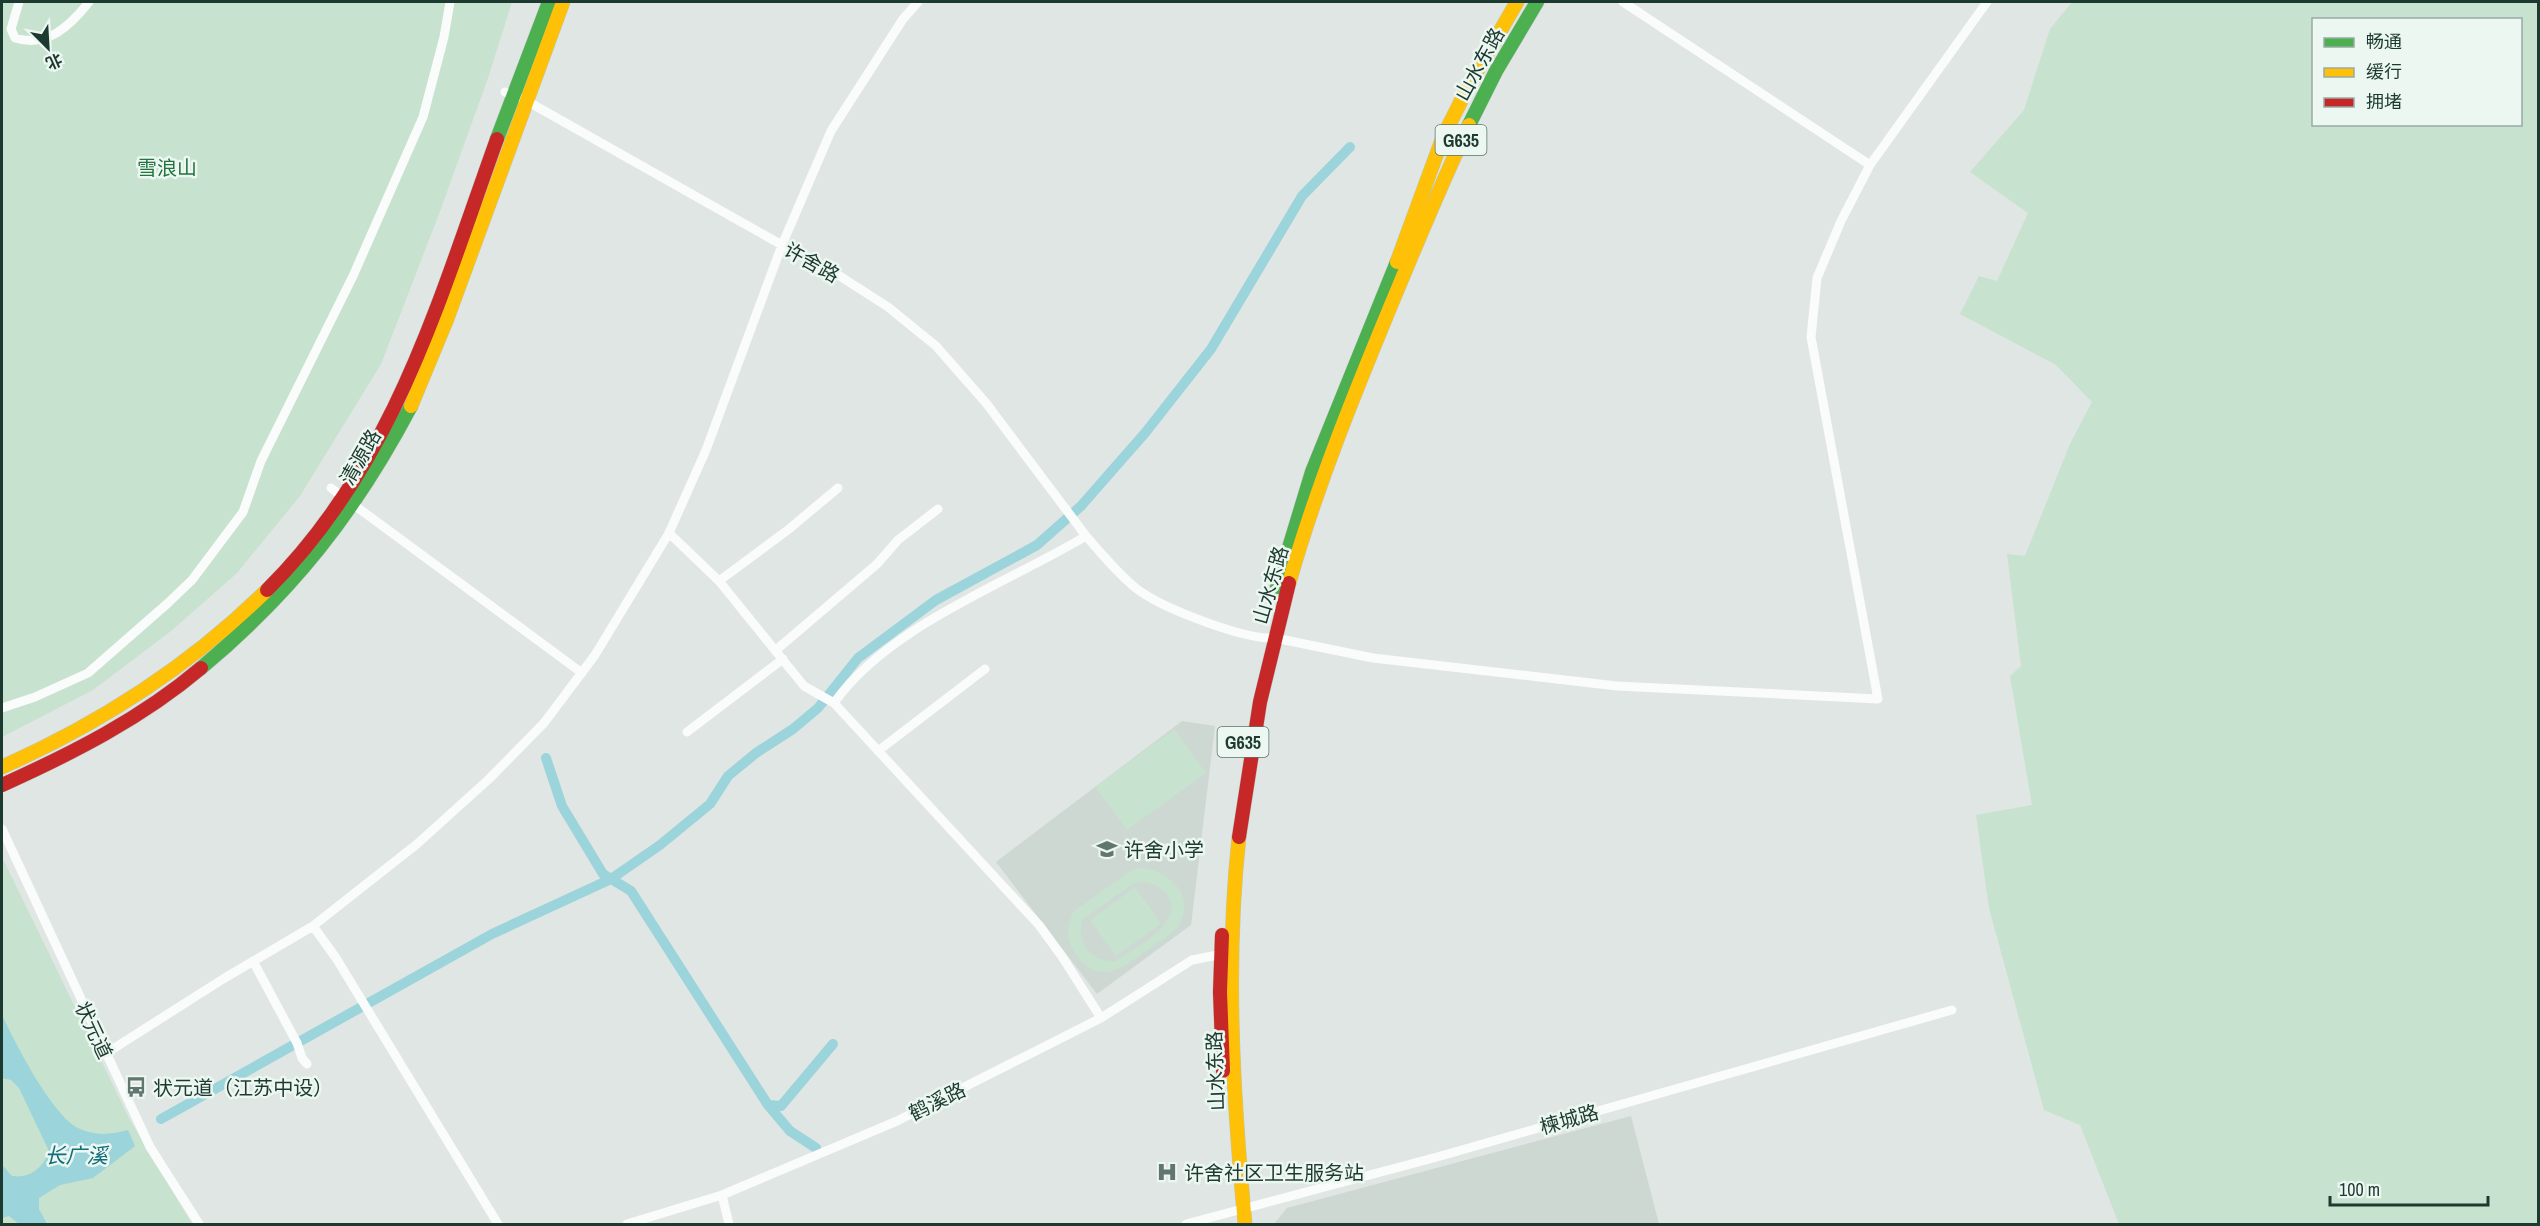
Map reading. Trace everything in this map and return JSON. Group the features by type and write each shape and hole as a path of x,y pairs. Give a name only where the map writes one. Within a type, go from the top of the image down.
{"main road":[{"name":"清源路","path":"2,785 104,736 202,671 276,600 350,500 406,387 430,329 508,93 549,2"},
{"name":"清源路","path":"2,767 75,732 145,691 187,661 271,585 381,464 411,407 440,341 525,100 563,2"},
{"name":"山水东路","path":"1245,1224 1238,1215 1227,955 1244,800 1269,638 1290,541 1312,472 1389,282 1443,137 1470,82 1517,2"},
{"name":"山水东路","path":"1269,638 1319,487 1384,322 1458,146 1494,72 1537,2"}],"street":[{"path":"19,2 11,29 15,38 31,43 53,35 76,19 89,2"},
{"path":"2,708 35,697 88,673 192,580 243,512 261,461 353,276 423,117 444,37 450,2"},
{"path":"105,1054 313,926 417,844 489,780 544,723 595,655 669,532 706,450 782,245 831,131 903,19 918,2"},
{"path":"1623,2 1870,165 1987,2"},
{"name":"许舍路","path":"508,93 525,100 832,271 888,307 936,346 986,403 1084,533 1138,589 1173,608 1214,624 1269,638 1372,658 1617,686 1878,699 1811,337 1817,278 1841,221 1870,165"},
{"path":"331,488 582,673"},
{"path":"719,581 789,529 838,488"},
{"path":"776,650 877,564 898,540 938,509"},
{"path":"669,532 719,581 805,687 834,703 1039,925 1101,1018"},
{"path":"834,703 850,681 900,640 954,607 1042,562 1084,533"},
{"path":"687,732 783,659"},
{"path":"878,751 984,669"},
{"name":"状元道","path":"2,829 150,1147 199,1224"},
{"path":"313,926 352,984 498,1224"},
{"name":"鹤溪路","path":"627,1224 722,1195 897,1121 1101,1018 1192,960 1227,955"},
{"path":"253,962 307,1064"},
{"name":"楝城路","path":"1186,1224 1238,1215 1952,1010"},
{"path":"722,1195 729,1224"}],"shaded area":[{"name":"许舍小学","path":"1182,721 1215,726 1191,925 1097,994 996,862"},
{"path":"1631,1116 1659,1224 1274,1224 1287,1208"}],"green space":[{"name":"雪浪山","path":"2,2 512,2 488,78 439,214 381,364 300,496 237,573 171,631 93,690 2,737"},
{"path":"2072,2 2538,2 2538,1224 2119,1224 2080,1125 2044,1110 1989,908 1976,815 2032,805 2010,676 2021,666 2007,554 2025,556 2070,444 2092,402 2056,365 1960,314 1979,276 1997,281 2028,213 1970,172 2024,110 2050,29"},
{"path":"1174,729 1206,773 1127,830 1095,787"},
{"path":"2,857 130,1120 192,1224 2,1224"},
{"path":"1140,867 1150,869 1175,884 1184,899 1182,919 1169,935 1123,967 1113,971 1094,970 1084,964 1072,948 1068,937 1069,922 1074,911 1129,872","holes":["1142,882 1161,888 1169,898 1171,908 1169,917 1163,926 1154,935 1116,961 1107,961 1092,954 1087,949 1081,935 1083,919 1133,884"]},
{"path":"1135,887 1161,924 1116,956 1090,920"}],"water":[{"name":"长广溪","path":"2,1015 35,1077 68,1121 84,1131 97,1133 109,1134 128,1130 135,1146 93,1178 60,1185 39,1198 39,1209 47,1224 19,1224 9,1216 2,1218 2,1165 12,1176 25,1176 40,1167 49,1151 19,1088 11,1080 2,1078"}],"waterway":[{"path":"161,1119 492,934 611,879 660,845 710,804 728,776 818,708 858,658 936,600 1037,545 1081,506 1145,433 1211,349 1302,196 1350,147"},
{"path":"546,758 562,806 603,874 631,891 768,1105 781,1106 833,1044"},
{"path":"768,1105 790,1131 816,1148"}],"traffic: fast":[{"path":"497,139 549,2"},
{"path":"1469,125 1496,71 1537,2"},
{"path":"1277,587 1312,472 1397,262"},
{"path":"201,668 265,609 320,548 368,481 411,406"}],"traffic: slow":[{"path":"411,406 447,319 563,2"},
{"path":"1397,262 1443,137 1470,83 1517,2"},
{"path":"1289,583 1311,512 1349,408 1419,237 1469,125"},
{"path":"2,767 109,712 143,690 207,644 267,590"},
{"path":"1239,837 1232,933 1232,1030 1245,1224"}],"traffic: jam":[{"path":"267,590 311,541 348,489 380,435 408,379 432,321 497,139"},
{"path":"1239,837 1260,702 1289,583"},
{"path":"2,785 55,760 131,719 201,668"},
{"path":"1222,935 1220,992 1223,1071"}],"place":[{"name":"许舍小学","path":"1107,849"},
{"name":"状元道（江苏中设）","path":"136,1087"},
{"name":"许舍社区卫生服务站","path":"1167,1172"}]}
